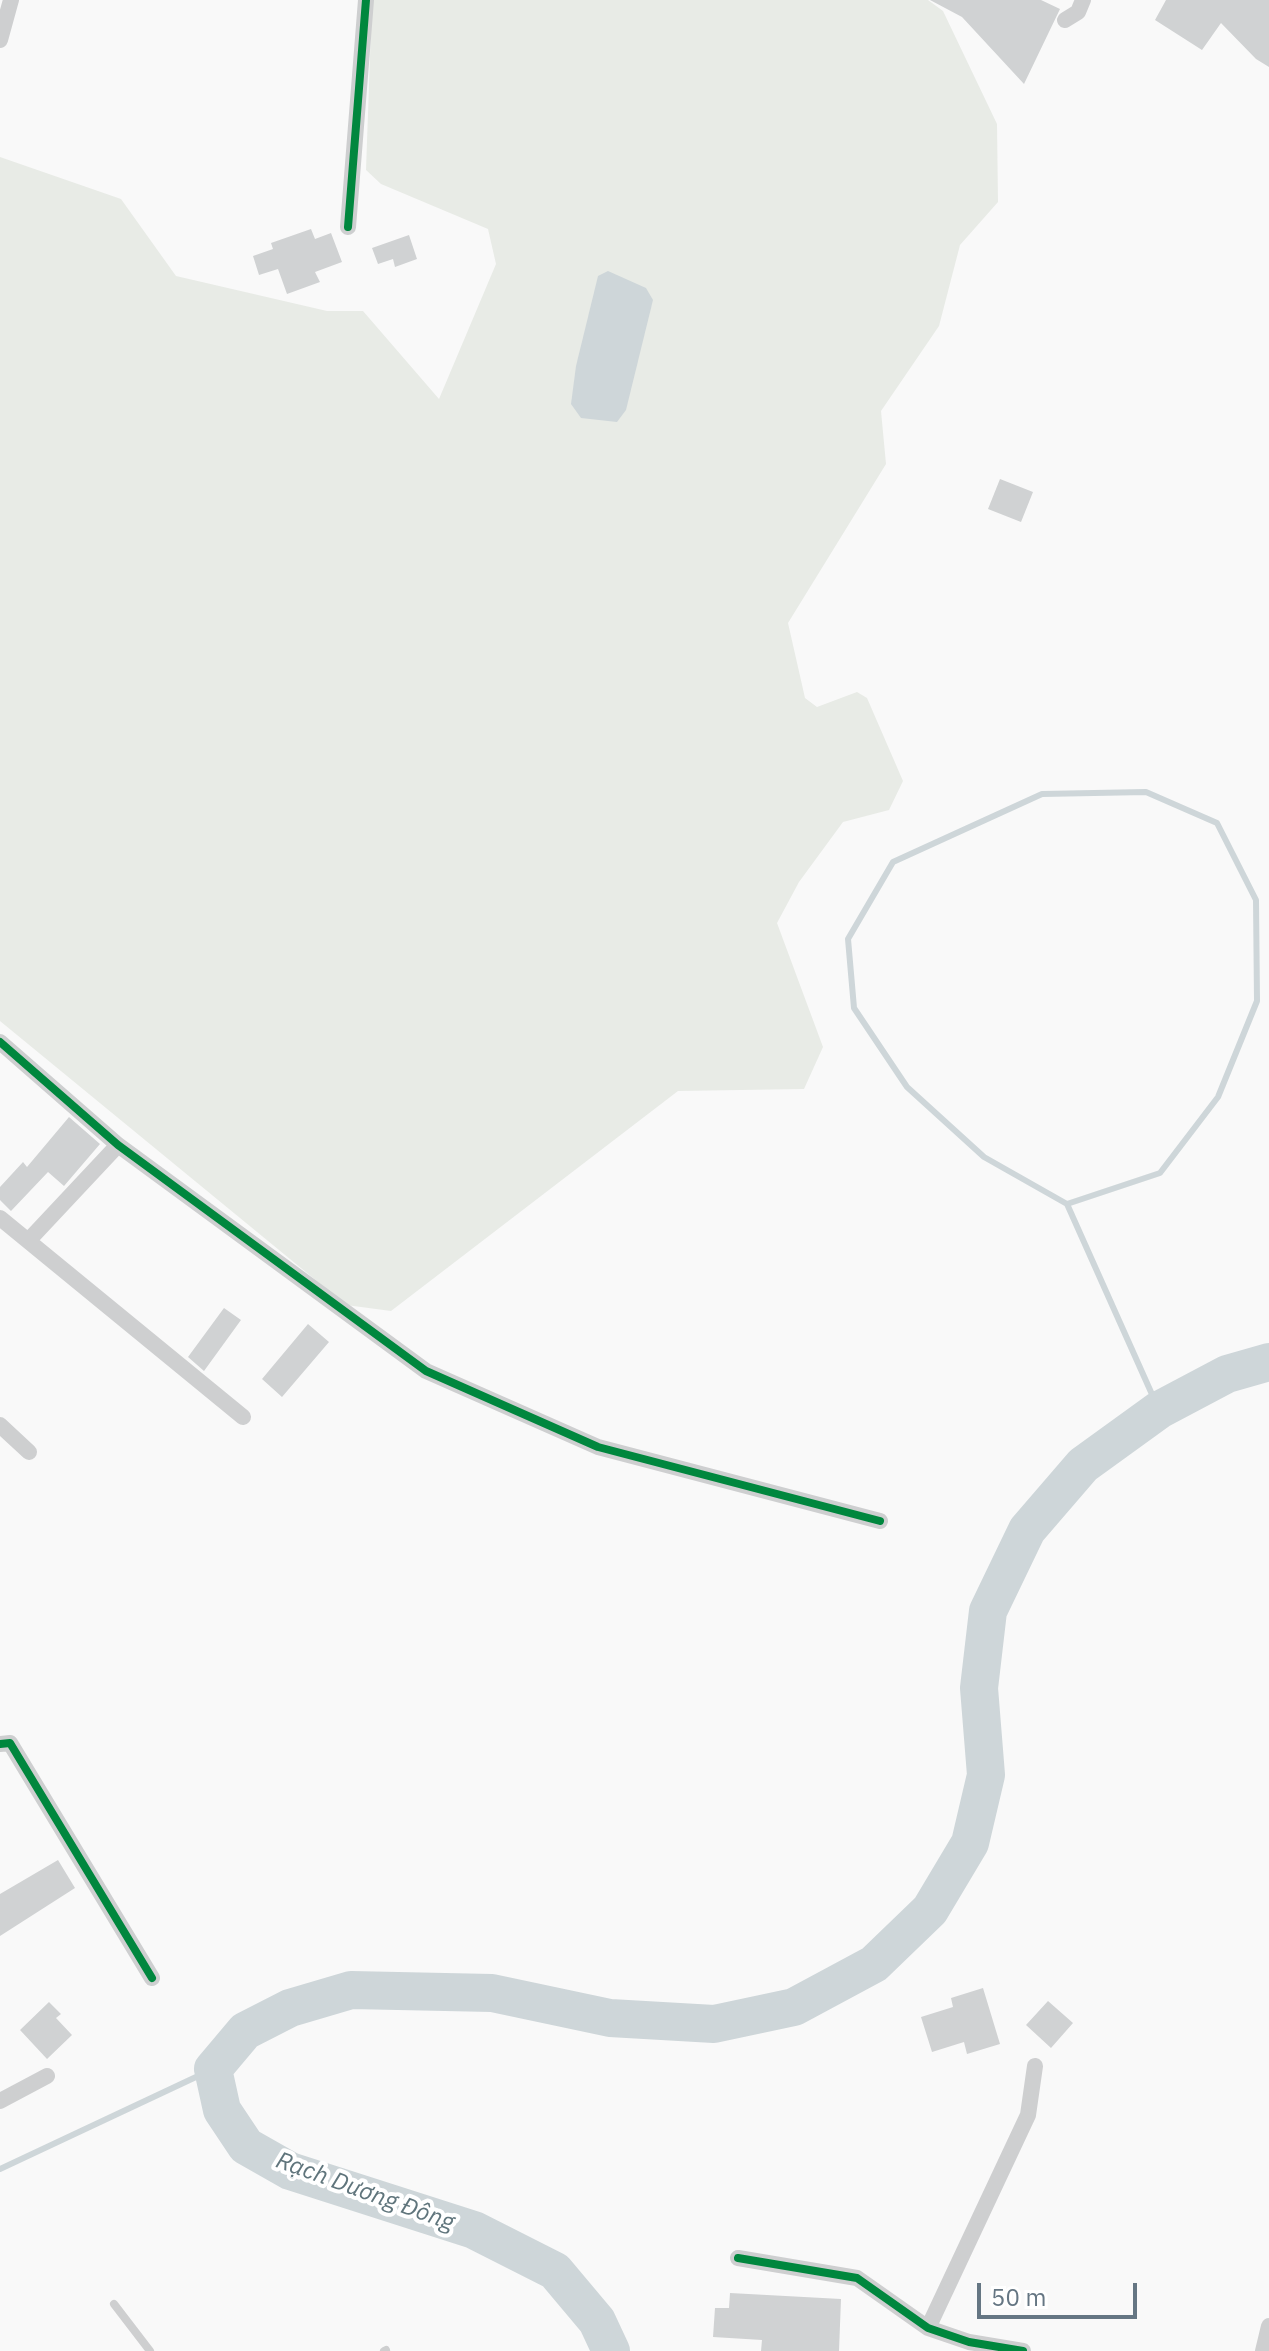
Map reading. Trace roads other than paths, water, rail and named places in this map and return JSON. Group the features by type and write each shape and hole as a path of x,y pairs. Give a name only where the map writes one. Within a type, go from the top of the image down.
{"street":[{"path":"0,40 11,0"},
{"path":"348,227 366,0"},
{"path":"1065,20 1078,12 1083,0"},
{"path":"0,1042 118,1145 426,1371 598,1447 880,1521"},
{"path":"28,1241 118,1145"},
{"path":"0,1218 243,1417"},
{"path":"0,1425 29,1452"},
{"path":"0,1744 10,1743 152,1978"},
{"path":"928,2328 1028,2115 1035,2066"},
{"path":"0,2101 47,2076"},
{"path":"738,2258 857,2278 928,2328 969,2342 1023,2351"},
{"path":"1263,2351 1269,2326"}],"lane":[{"path":"114,2304 150,2351"}],"waterway":[{"path":"1067,1204 1160,1173 1218,1097 1257,1001 1256,900 1217,823 1146,792 1042,794 893,862 848,939 854,1008 907,1087 984,1157 1067,1204 1159,1410"},
{"name":"Rạch Dương Đông","path":"611,2351 597,2321 555,2271 474,2230 290,2171 246,2146 222,2110 213,2069 245,2031 290,2008 351,1990 492,1993 610,2018 714,2024 794,2007 874,1964 930,1910 970,1843 986,1775 979,1688 988,1611 1027,1530 1083,1465 1159,1410 1227,1374 1269,1362"},
{"path":"0,2169 213,2069"}]}
